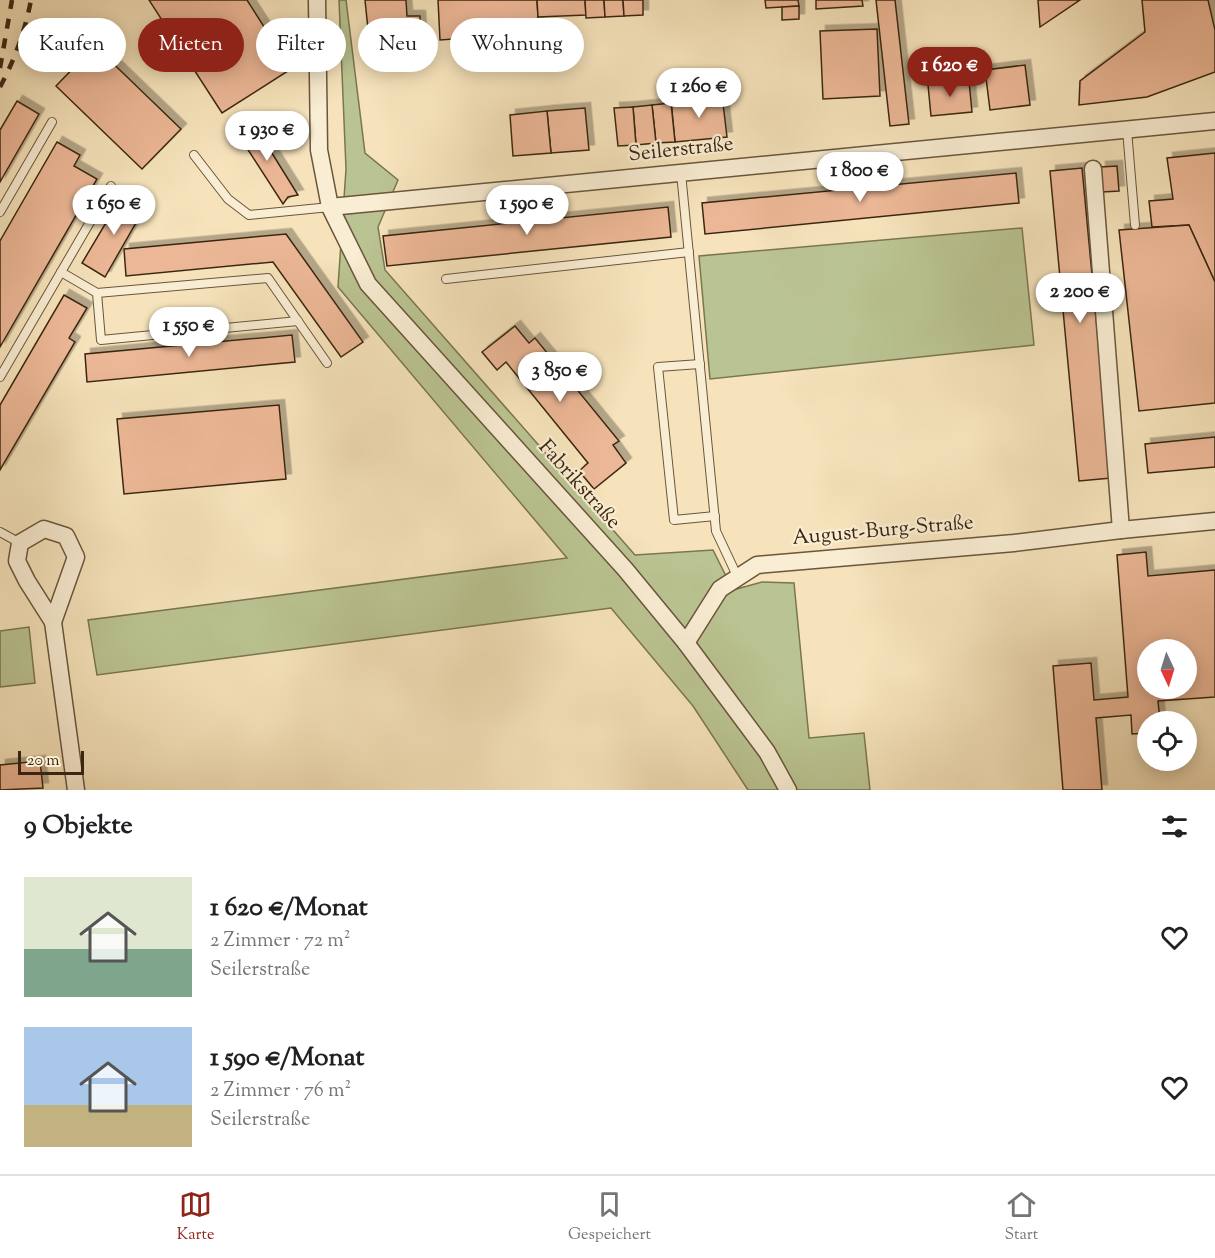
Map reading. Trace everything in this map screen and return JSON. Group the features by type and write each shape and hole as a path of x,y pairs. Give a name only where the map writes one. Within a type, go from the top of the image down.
{"street":[{"name":"Fabrikstraße","path":"316,0 319,150 330,207 368,284 625,569 686,643 767,752 788,790"},
{"name":"Seilerstraße","path":"330,207 1215,121"},
{"path":"1093,169 1121,530"},
{"name":"August-Burg-Straße","path":"686,643 720,589 757,565 1014,543 1215,521"},
{"path":"53,622 76,557 66,536 44,529 20,543 16,561 53,622 76,790"}],"lane":[{"path":"0,212 52,122"},
{"path":"1128,130 1135,225"},
{"path":"194,155 228,199 249,215 330,207"},
{"path":"681,173 716,531 738,578"},
{"path":"0,377 111,186"},
{"path":"446,279 689,252"},
{"path":"61,272 97,293 268,278 327,363"},
{"path":"97,293 101,340 298,321"},
{"path":"700,364 658,367 674,520 715,516"},
{"path":"0,532 20,543"}],"green space":[{"path":"339,0 346,0 365,153 398,180 378,227 385,270 635,555 713,550 733,590 762,582 794,583 809,738 864,733 870,790 748,790 693,706 611,608 97,675 88,620 567,558 338,287 346,169 342,72 346,72 346,18 340,18"},
{"path":"1022,228 1034,345 710,379 699,256"},
{"path":"29,627 35,683 0,687 0,631"}],"building":[{"path":"149,0 247,0 258,18 256,18 256,72 286,72 222,113 196,72 244,72 244,18 161,18"},
{"path":"365,0 406,0 407,16 420,16 420,18 367,18"},
{"path":"438,0 537,0 538,18 450,18 450,39 440,40"},
{"path":"537,0 585,0 586,15 538,17"},
{"path":"585,0 604,0 605,17 586,18"},
{"path":"604,0 623,0 624,16 605,17"},
{"path":"623,0 643,0 643,15 624,16"},
{"path":"765,0 798,0 799,6 766,8"},
{"path":"816,0 862,0 863,6 816,9"},
{"path":"876,0 895,0 909,124 890,126"},
{"path":"1038,0 1080,0 1040,27"},
{"path":"1142,0 1208,0 1215,30 1215,72 1147,97 1079,105 1080,81 1145,32"},
{"path":"799,6 799,19 782,20 782,7"},
{"path":"877,29 880,96 823,99 820,31"},
{"path":"1025,65 1030,105 990,110 985,70"},
{"path":"70,72 122,72 181,129 142,169 56,86"},
{"path":"969,81 972,112 931,116 928,85"},
{"path":"722,95 727,137 675,142 671,100"},
{"path":"17,101 39,114 0,182 0,130"},
{"path":"671,103 675,142 656,143 652,105"},
{"path":"652,105 656,143 636,145 633,107"},
{"path":"633,107 636,145 618,146 614,108"},
{"path":"585,108 589,150 551,153 547,111"},
{"path":"547,111 551,153 513,156 510,115"},
{"path":"252,121 298,195 288,197 283,204 236,131"},
{"path":"57,142 80,155 74,166 97,179 0,347 0,241"},
{"path":"1215,153 1215,282 1189,225 1152,227 1149,201 1173,199 1167,158"},
{"path":"1117,166 1119,191 1102,192 1100,167"},
{"path":"1082,168 1111,478 1079,481 1050,171"},
{"path":"1016,173 1019,203 705,234 702,203"},
{"path":"123,194 145,207 105,277 82,263"},
{"path":"668,207 671,237 387,266 383,236"},
{"path":"1189,225 1215,282 1215,403 1139,411 1119,230"},
{"path":"286,234 363,342 341,357 273,262 126,276 124,249"},
{"path":"64,295 87,308 69,338 75,342 0,470 0,405"},
{"path":"515,326 529,343 535,338 619,441 613,445 626,463 594,489 579,471 588,463 506,362 497,370 482,352"},
{"path":"292,335 295,362 87,382 85,354"},
{"path":"279,405 286,479 124,494 117,419"},
{"path":"1215,437 1215,467 1148,473 1145,444"},
{"path":"1146,552 1148,576 1215,570 1215,697 1197,698 1197,639 1137,639 1137,699 1186,699 1158,701 1159,711 1137,711 1137,734 1132,734 1131,715 1096,718 1102,790 1063,790 1053,666 1091,663 1094,700 1128,697 1117,555"},
{"path":"40,761 43,788 0,790 0,765"}],"railway":[{"path":"0,68 12,0"},
{"path":"0,87 19,45 31,0"}]}
